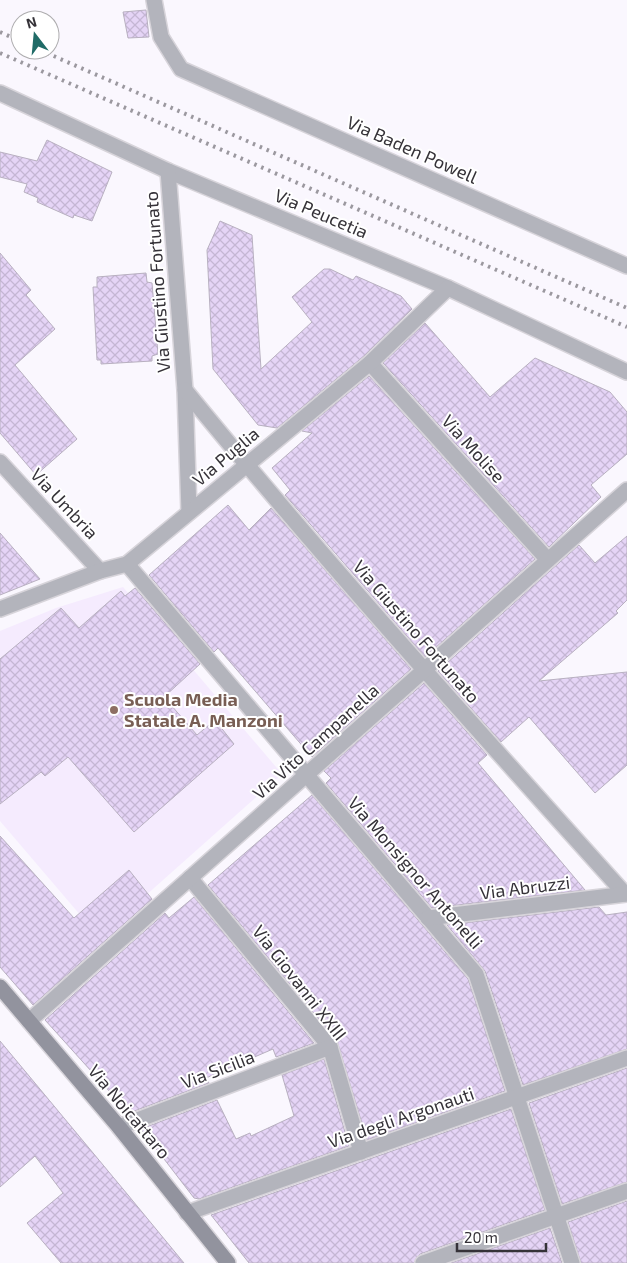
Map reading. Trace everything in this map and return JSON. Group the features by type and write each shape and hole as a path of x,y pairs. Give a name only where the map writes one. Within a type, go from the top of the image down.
{"street":[{"name":"Via Baden Powell","path":"154,0 161,37 181,69 627,266"},
{"name":"Via Peucetia","path":"0,93 168,171 448,288 627,372"},
{"name":"Via Giustino Fortunato","path":"168,171 185,390 189,512"},
{"name":"Via Puglia","path":"0,609 100,571 127,564 370,363 448,288"},
{"name":"Via Molise","path":"370,363 548,560"},
{"name":"Via Giustino Fortunato","path":"185,390 246,465 424,671 626,894"},
{"name":"Via Umbria","path":"0,462 100,571"},
{"name":"Via Vito Campanella","path":"29,1022 627,490"},
{"name":"Via Monsignor Antonelli","path":"127,564 476,974 572,1263"},
{"name":"Via Giovanni XXIII","path":"190,878 330,1047 361,1152"},
{"name":"Via Abruzzi","path":"428,918 626,894"},
{"name":"Via Noicattaro","path":"0,987 119,1127 228,1263"},
{"name":"Via Sicilia","path":"119,1127 330,1047"},
{"name":"Via degli Argonauti","path":"187,1213 627,1058"},
{"path":"423,1263 627,1191"}],"shaded area":[{"name":"Scuola Media Statale A. Manzoni","path":"123,587 282,774 99,937 0,821 0,631 56,608"}],"building":[{"path":"146,10 149,37 128,38 123,12"},
{"path":"47,140 112,172 92,221 74,215 73,218 37,202 38,198 24,192 27,184 0,177 0,152 37,161"},
{"path":"220,221 252,235 261,369 312,322 292,297 324,269 330,269 353,280 356,276 401,296 412,309 364,356 277,428 258,425 213,369 207,250"},
{"path":"0,253 31,290 26,295 55,329 15,365 77,439 36,475 0,433"},
{"path":"146,273 147,282 152,283 158,354 152,356 152,361 101,364 101,360 97,360 93,287 97,287 97,277"},
{"path":"425,323 490,397 535,358 610,392 627,412 627,454 591,485 601,497 549,547 383,363"},
{"path":"369,376 535,559 425,657 285,495 290,490 272,468 312,433 302,431"},
{"path":"228,505 249,530 271,508 411,669 312,757 218,648 214,652 149,575"},
{"path":"0,533 40,579 0,595"},
{"path":"627,536 627,600 616,611 618,613 539,681 627,672 627,765 595,793 529,717 501,742 438,671 579,545 595,563"},
{"path":"135,588 200,664 164,697 197,735 215,720 234,744 134,832 68,757 45,776 41,772 0,804 0,659 61,608 79,628 121,591 125,596"},
{"path":"424,683 487,755 478,763 585,890 432,908 326,783 331,778 324,771"},
{"path":"312,795 468,979 505,1091 367,1140 337,1041 208,885"},
{"path":"0,836 74,918 129,870 152,899 33,1005 0,967"},
{"path":"194,897 314,1043 276,1057 273,1049 206,1078 209,1083 129,1113 45,1020 165,913 169,918"},
{"path":"599,907 606,915 627,912 627,1049 523,1085 485,971 447,925"},
{"path":"0,1041 184,1263 61,1263 27,1223 63,1193 35,1156 0,1187"},
{"path":"324,1059 349,1146 199,1199 194,1198 141,1129 217,1100 236,1139 250,1133 251,1136 294,1116 282,1075"},
{"path":"627,1068 627,1182 562,1204 529,1103"},
{"path":"511,1109 545,1210 420,1254 414,1263 249,1263 211,1215"},
{"path":"627,1201 627,1263 581,1263 568,1222"},
{"path":"550,1228 562,1263 451,1263"}],"railway":[{"path":"0,32 10,36"},
{"path":"0,53 627,327"},
{"path":"60,59 627,308"}],"place":[{"name":"Scuola Media Statale A. Manzoni","path":"114,710"}]}
